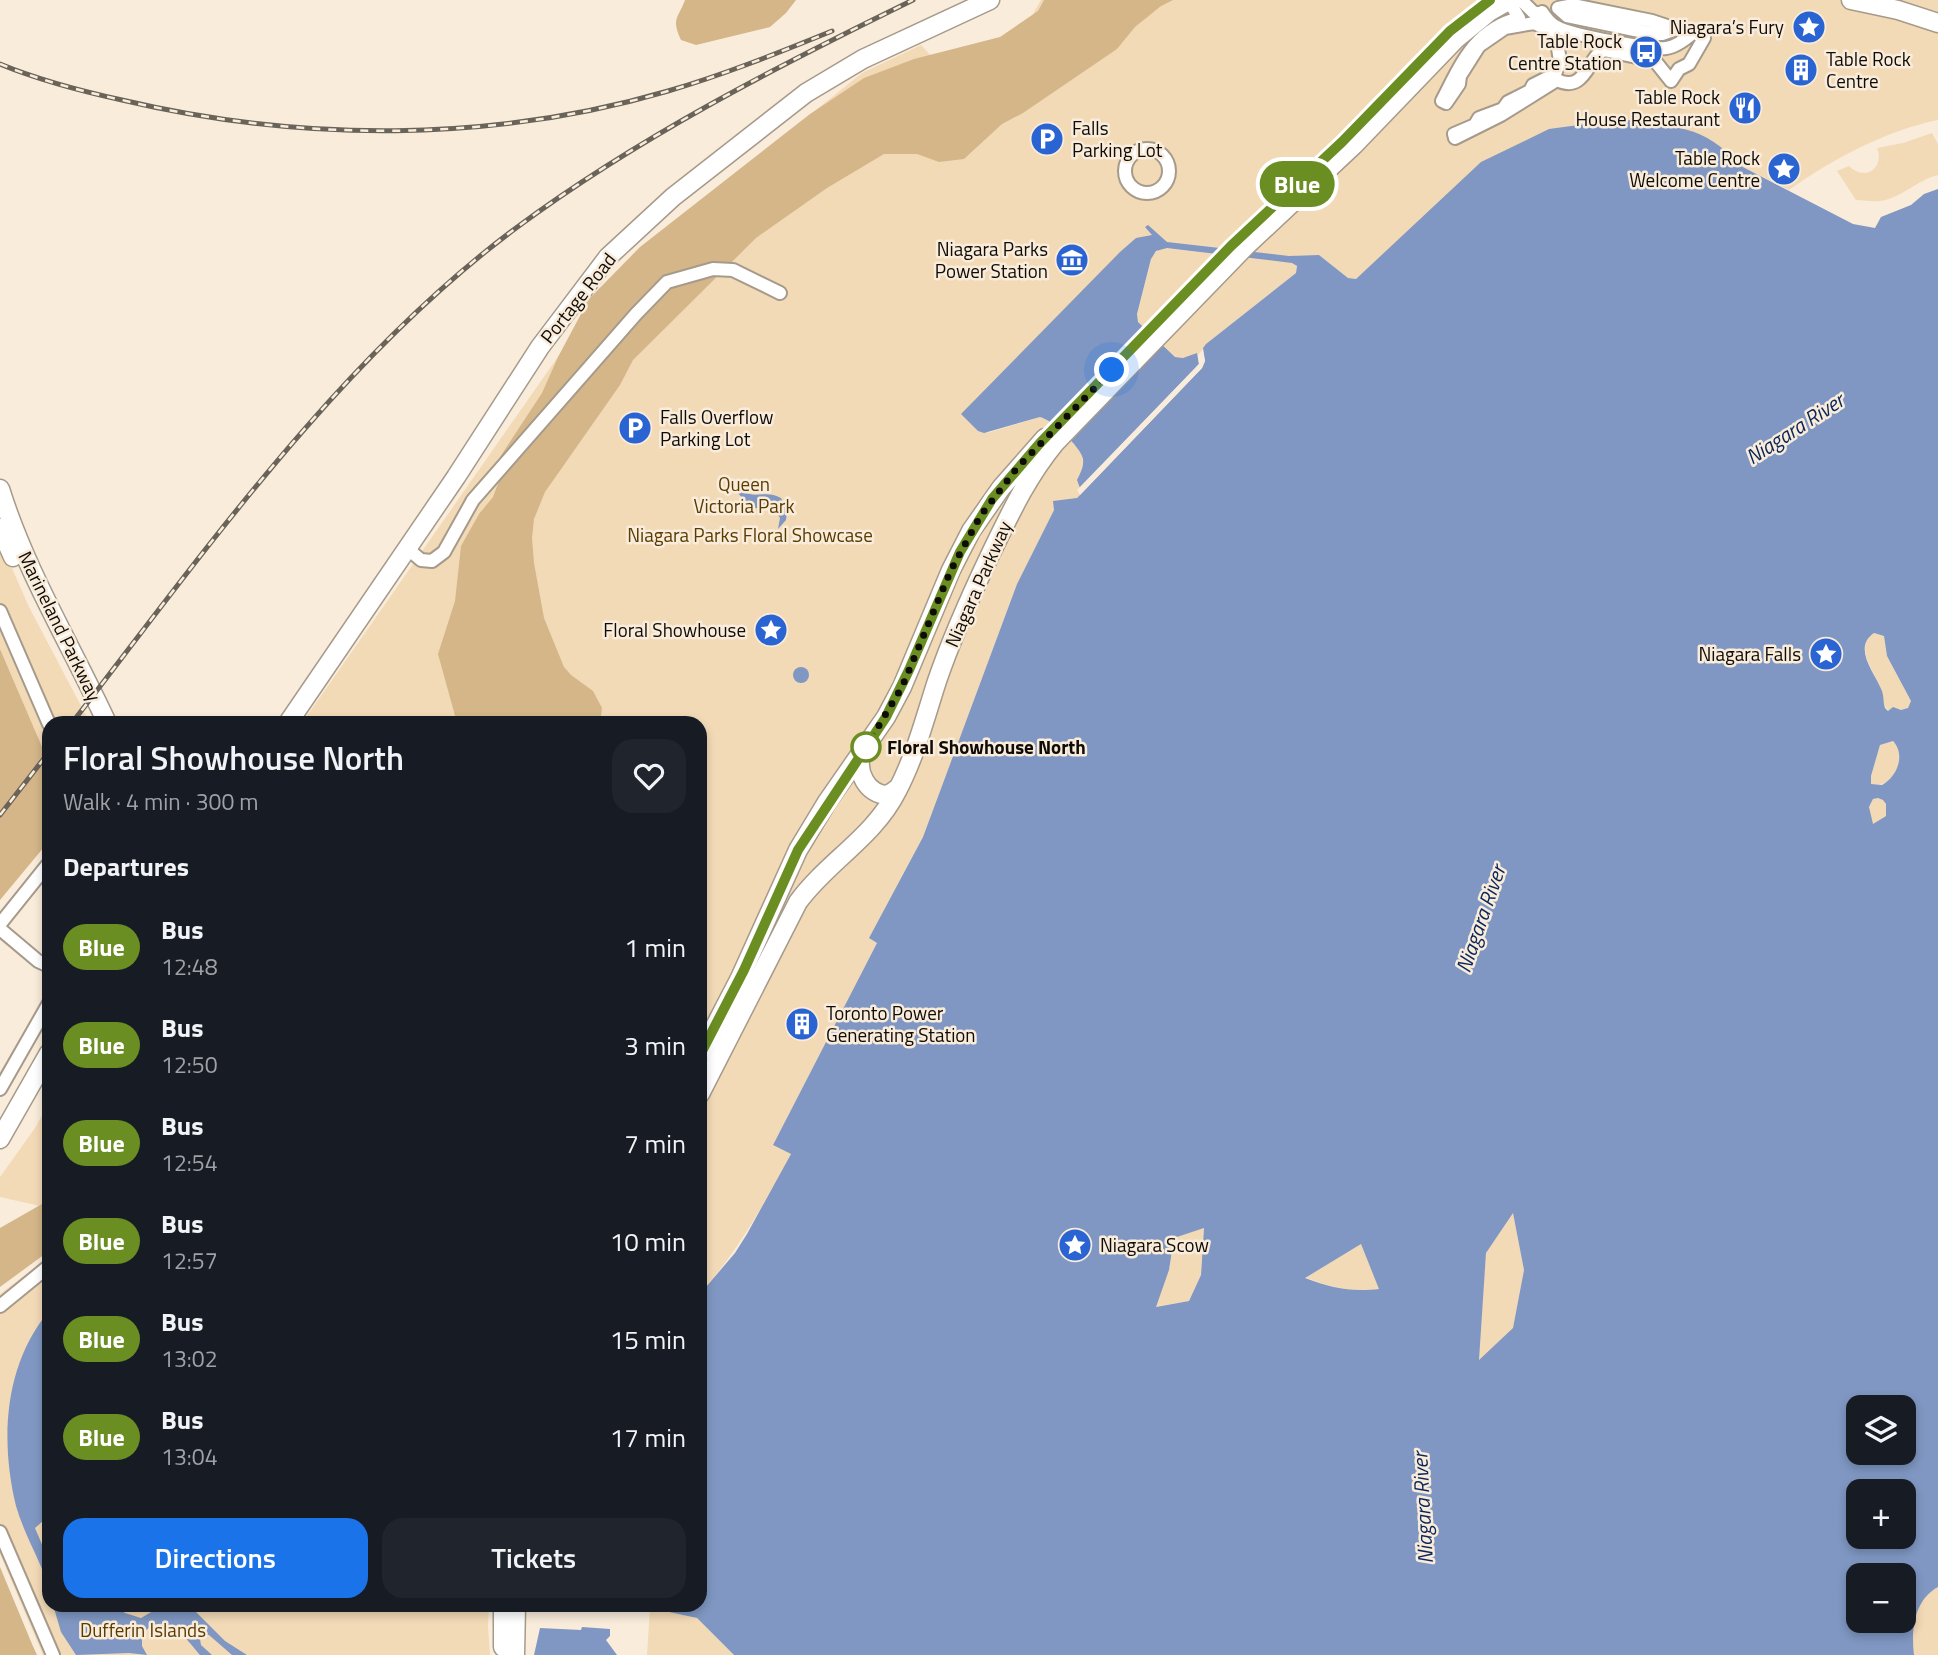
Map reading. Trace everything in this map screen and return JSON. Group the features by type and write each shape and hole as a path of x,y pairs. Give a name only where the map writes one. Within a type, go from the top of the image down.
{"main road":[{"name":"Portage Road","path":"293,716 408,549 540,347 608,257 673,197 806,93 863,59 990,0"},
{"name":"Niagara Parkway","path":"707,1041 744,970 798,850 902,687 951,570 971,531 1001,488 1058,433 1450,31 1490,0"},
{"name":"Niagara Parkway","path":"1233,252 1348,151 1456,39 1489,12 1510,0"},
{"path":"1851,0 1898,10 1938,23"},
{"path":"1897,0 1938,13"},
{"name":"Niagara Parkway","path":"707,1080 798,902 816,880 875,823 898,788 970,597 1021,490 1058,433"},
{"name":"Marineland Parkway","path":"0,489 41,594 103,716"},
{"name":"Marineland Parkway","path":"0,528 30,597 91,716"},
{"path":"298,716 312,689"},
{"path":"862,753 859,769 871,790 888,795 898,788"},
{"path":"0,1139 42,1065"},
{"path":"0,1149 42,1087"},
{"path":"503,1612 503,1655"},
{"path":"515,1655 516,1612"}],"street":[{"path":"1518,1 1522,1 1533,12 1542,12 1560,29 1633,44 1669,48 1694,32 1704,38 1689,64 1679,69 1671,81 1656,61 1604,50 1597,54 1587,72 1577,80 1564,84 1557,80 1501,115 1455,138 1454,134 1475,125 1479,118 1503,109 1508,102 1530,91 1533,85 1555,74 1560,51 1555,38 1541,26 1526,23 1505,28 1479,46 1460,76 1460,84 1446,103 1442,101 1479,40 1499,24 1519,18 1510,3 1518,1"},
{"path":"1573,5 1652,21 1676,29 1654,34 1567,16 1558,8 1573,5"},
{"path":"408,549 421,560 432,561 444,552 473,500 667,282 713,269 733,270 780,293"},
{"path":"0,611 46,716"},
{"path":"42,872 0,926 42,963"},
{"path":"0,1089 42,1015"},
{"path":"0,1306 42,1272"},
{"path":"0,1532 53,1655"}],"green space":[{"name":"Queen Victoria Park","path":"1041,0 1938,0 1938,120 1899,131 1860,148 1789,190 1739,165 1726,150 1365,271 1356,279 1348,278 1319,255 1295,256 1293,263 1297,267 1296,273 1211,340 1198,355 1183,358 1175,357 1138,322 1137,314 1152,256 1158,250 1134,246 987,433 1040,417 1052,423 1078,448 1083,460 1079,483 1084,492 1054,510 1017,584 923,837 869,938 877,943 773,1145 791,1154 750,1227 707,1285 707,716 307,716 608,285 708,197 862,73 921,45 934,59 999,41 1030,19"},
{"path":"1932,133 1938,144 1938,175 1895,197 1880,201 1856,200 1837,171 1849,166 1855,171 1867,173 1876,167 1878,162 1877,148"},
{"path":"0,541 29,607 86,716 42,716 42,747 0,649"},
{"path":"1874,633 1884,636 1887,656 1911,701 1908,709 1889,711 1885,705 1865,651 1868,639"},
{"path":"1893,741 1899,755 1897,770 1887,782 1871,784 1880,745"},
{"path":"1878,798 1886,804 1886,816 1872,825 1869,807 1873,799"},
{"path":"42,1116 42,1206 0,1197 0,1177"},
{"path":"1513,1212 1524,1270 1513,1329 1478,1361 1486,1253"},
{"path":"1204,1227 1201,1275 1189,1301 1155,1307 1169,1270 1174,1238"},
{"path":"1361,1244 1380,1289 1341,1288 1304,1277"},
{"name":"Dufferin Islands","path":"42,1262 42,1612 489,1612 490,1655 43,1655 0,1554 0,1294"},
{"path":"1938,1587 1938,1655 1914,1655 1916,1616 1923,1600"},
{"path":"650,1612 669,1612 697,1618 734,1655 647,1655"}],"shaded area":[{"path":"685,0 796,0 770,27 696,45 681,40 676,27"},
{"path":"1044,0 1173,0 1135,27 1117,49 1023,113 1002,124 964,159 939,162 917,154 884,154 827,188 756,238 633,360 620,385 545,492 534,519 532,538 544,618 564,667 593,691 602,708 601,716 455,716 438,654 455,601 461,546 479,514 493,497 502,473 500,457 542,393 589,299 640,247 810,114 864,78 914,59 1000,37 1038,11"},
{"path":"0,649 42,747 42,849 0,900"},
{"path":"42,1204 42,1256 0,1287 0,1228"},
{"path":"0,1567 32,1644 37,1655 0,1655"}],"water":[{"name":"Niagara River","path":"1623,119 1687,130 1713,142 1739,165 1853,224 1875,228 1881,217 1911,205 1924,194 1938,189 1938,1587 1924,1600 1916,1616 1916,1563 1846,1563 1846,1633 1913,1633 1914,1655 734,1655 697,1618 669,1612 707,1612 707,1286 735,1253 791,1154 773,1145 877,943 869,938 923,837 1017,584 1054,510 1053,501 1077,498 1202,368 1205,361 1203,348 1206,344 1296,273 1297,266 1292,263 1167,248 1156,251 1151,259 1137,314 1138,322 1175,357 1183,358 1197,353 1199,364 1080,488 1077,480 1083,465 1081,454 1065,434 1045,419 1040,417 984,433 978,431 961,414 1120,252 1136,238 1152,235 1145,227 1148,225 1167,242 1289,256 1319,255 1348,278 1356,279 1481,162 1549,129","holes":["1874,633 1884,636 1887,656 1911,701 1908,708 1901,710 1893,707 1888,711 1885,708 1882,691 1865,653 1868,639","1893,741 1899,753 1896,771 1882,785 1871,784 1880,745","1878,798 1886,804 1886,816 1873,824 1869,807 1873,799","1513,1213 1524,1270 1513,1328 1479,1360 1486,1253","1204,1228 1201,1275 1189,1301 1156,1307 1169,1270 1174,1238","1361,1244 1379,1289 1333,1287 1305,1278"]},
{"path":"733,480 744,492 781,498 787,510 786,520 778,529 780,518 775,511 758,509 748,503 738,493"},
{"path":"798,667 804,667 809,675 807,681 798,683 793,678 793,672"},
{"path":"42,1321 42,1522 35,1528 42,1544 42,1570 16,1506 8,1455 10,1404 15,1379 34,1332"},
{"path":"55,1612 124,1612 141,1618 151,1612 196,1612 225,1641 247,1655 232,1655 209,1635 204,1635 200,1639 201,1645 212,1655 200,1655 174,1628 158,1624 142,1635 142,1646 147,1655 76,1655 61,1632"},
{"path":"582,1627 610,1629 610,1636 606,1640 617,1655 534,1655 540,1628 581,1630"}],"pier":[{"path":"1143,328 1161,346 1071,441 1052,423"},
{"path":"1203,352 1205,361 1202,368 1080,495 1077,490 1199,364 1198,355"}],"railway":[{"path":"77,716 278,460 391,336 452,280 516,228 611,163 709,105 913,0"},
{"path":"0,64 76,89 189,114 258,124 395,131 464,128 601,108 709,78 832,31"},
{"path":"0,815 42,761"}],"bus line":[{"name":"Blue","path":"707,1042 744,970 798,850 827,802 886,717 902,687 960,552 992,499 1040,443 1231,246 1342,142 1450,31 1490,0"}],"place":[{"name":"Niagara’s Fury","path":"1809,27"},
{"name":"Table Rock Centre Station","path":"1646,52"},
{"name":"Table Rock Centre","path":"1801,70"},
{"name":"Table Rock House Restaurant","path":"1745,108"},
{"name":"Falls Parking Lot","path":"1047,139"},
{"name":"Table Rock Welcome Centre","path":"1784,169"},
{"name":"Niagara Parks Power Station","path":"1072,260"},
{"name":"Falls Overflow Parking Lot","path":"635,428"},
{"name":"Floral Showhouse","path":"771,630"},
{"name":"Niagara Falls","path":"1826,654"},
{"name":"Floral Showhouse North","path":"866,747"},
{"name":"Toronto Power Generating Station","path":"802,1024"},
{"name":"Niagara Scow","path":"1075,1245"}],"route":[{"path":"866,747 902,687 951,570 981,515 1017,468 1112,370"}],"park label":[{"name":"Niagara Parks Floral Showcase","path":"750,535"}]}
